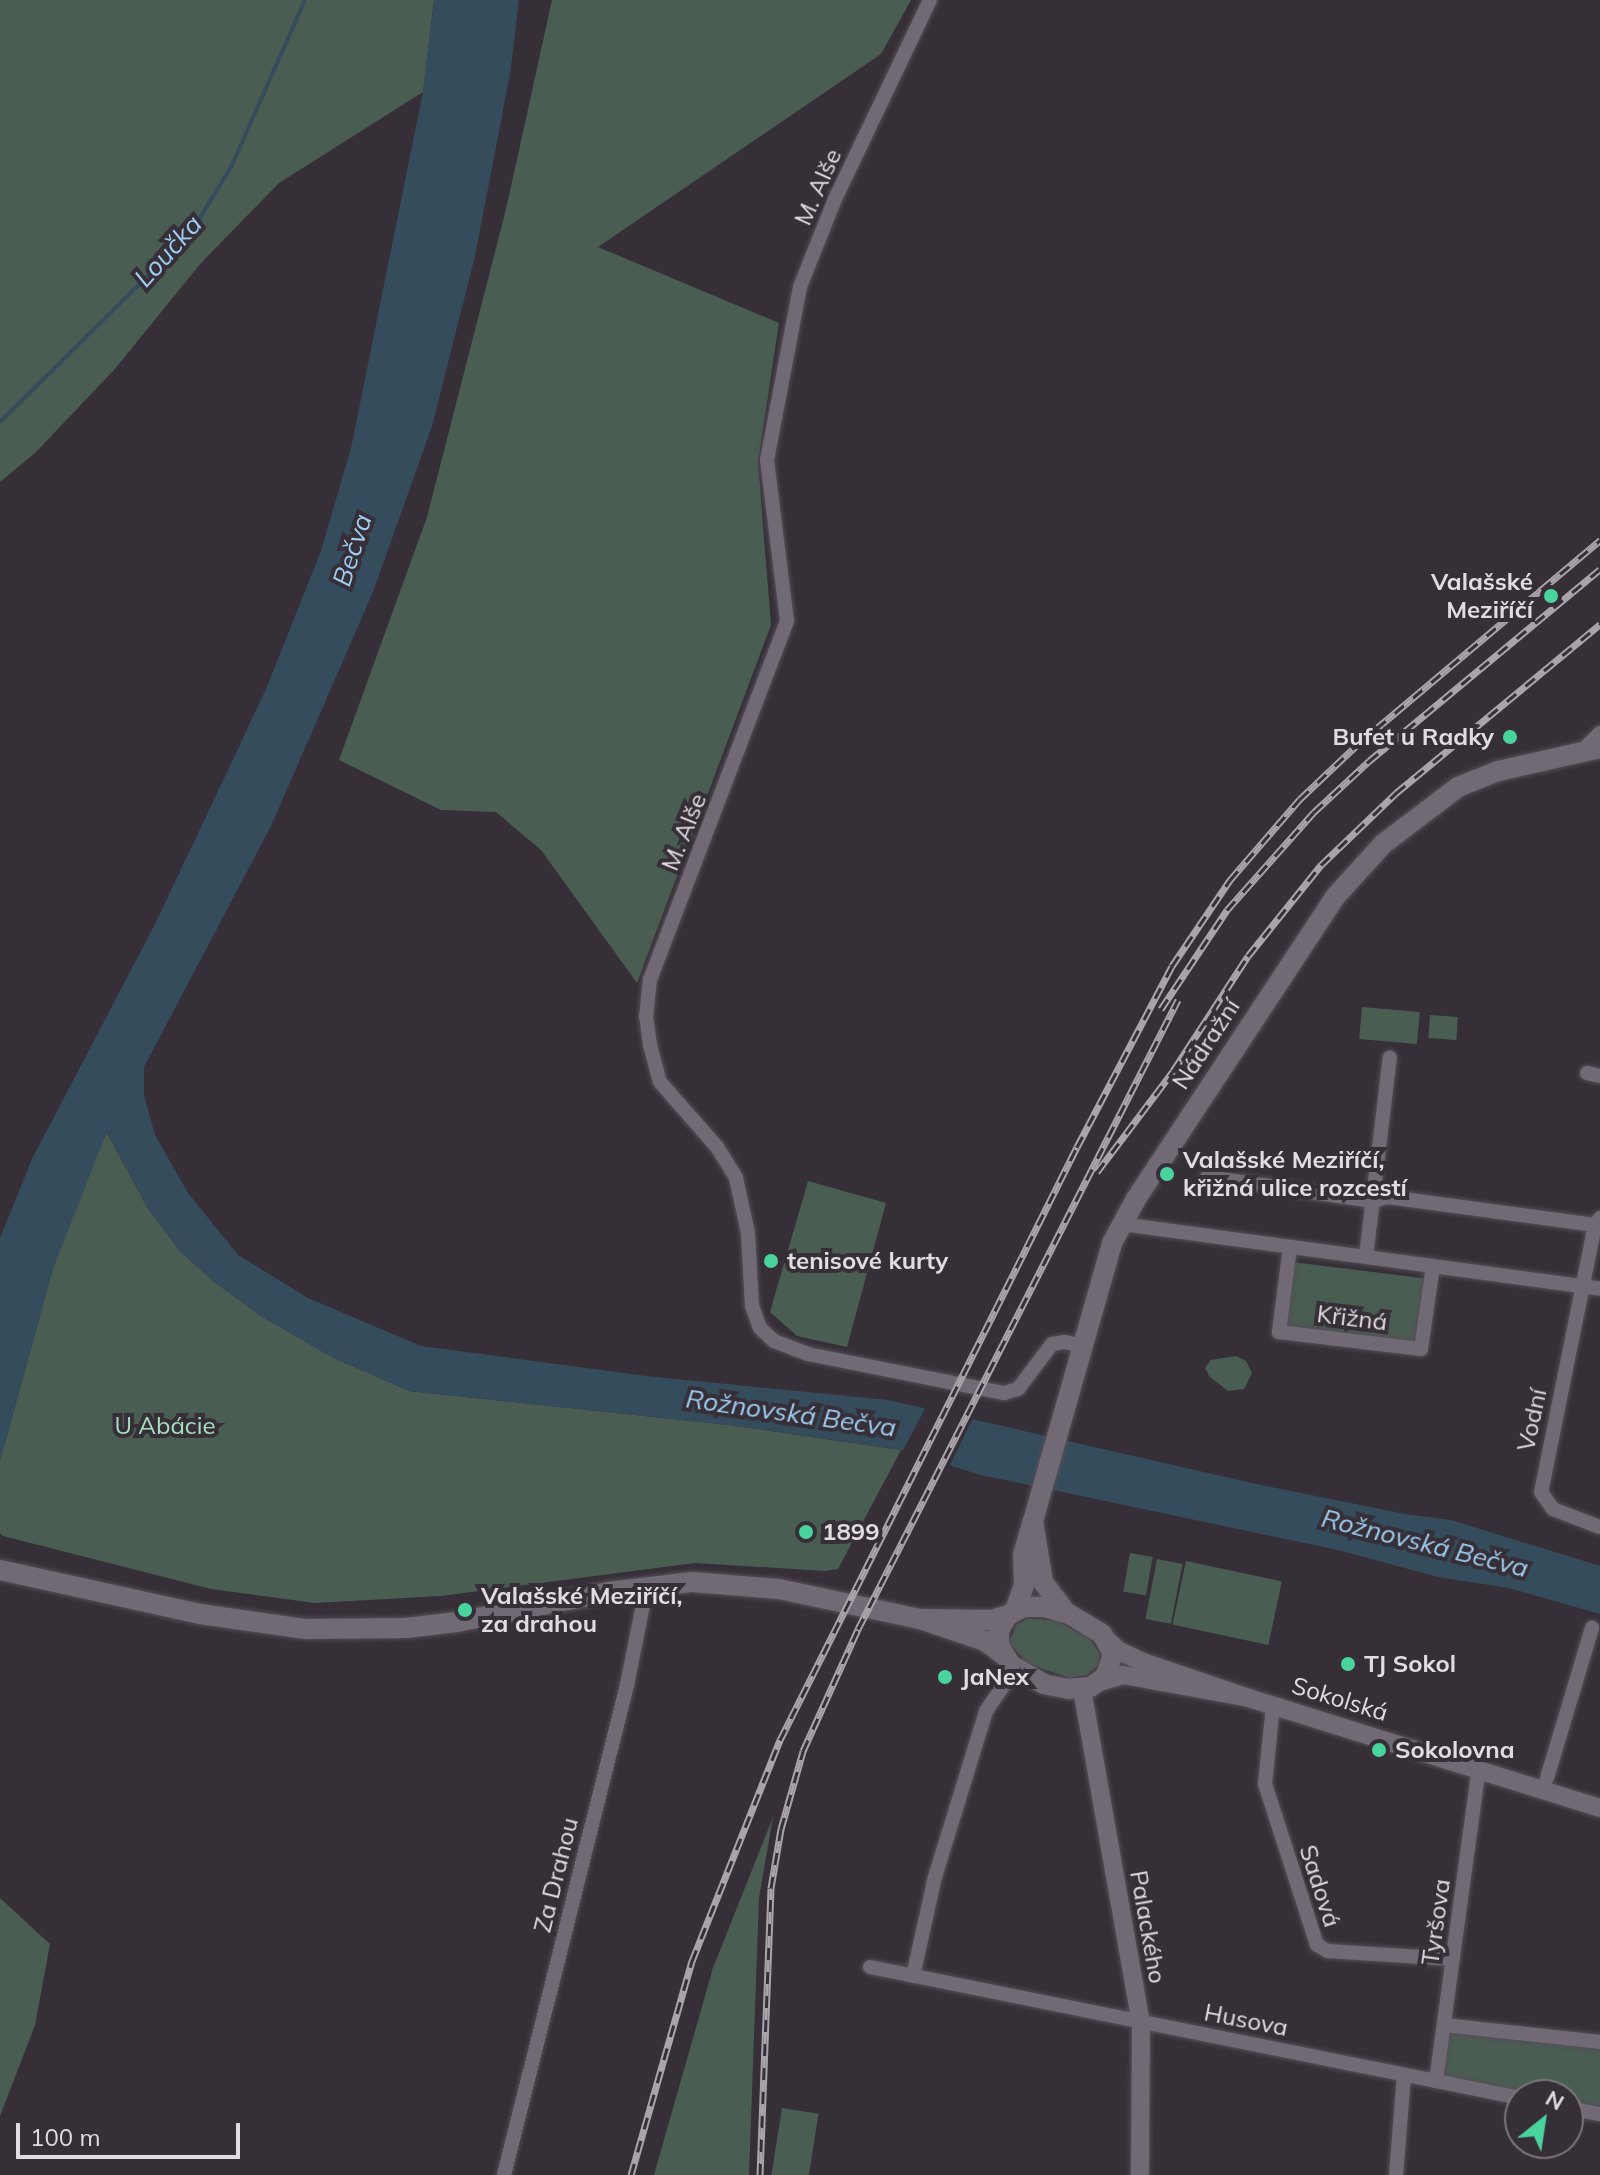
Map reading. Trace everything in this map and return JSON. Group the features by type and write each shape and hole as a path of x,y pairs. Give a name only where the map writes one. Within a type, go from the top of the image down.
{"main road":[{"name":"Nádražní","path":"1012,1613 1024,1585 1023,1555 1099,1282 1122,1224 1313,926 1366,861 1404,825 1458,787 1498,771 1600,748"},
{"name":"Nádražní","path":"1035,1515 1043,1582 1056,1604 1069,1614"},
{"path":"0,1570 200,1614 306,1629 406,1628 457,1622 647,1585"},
{"name":"Sokolská","path":"647,1585 717,1583 801,1593 920,1619 985,1641 1015,1669 1044,1684 1091,1686"},
{"name":"Sokolská","path":"920,1619 991,1620 1034,1606 1069,1614 1091,1626 1107,1640"},
{"path":"1001,1653 999,1630 1012,1613"},
{"path":"1091,1686 1112,1661 1112,1649 1107,1640"}],"street":[{"name":"M. Alše","path":"930,0 835,199 800,287 767,460 787,621 650,979 648,1030 660,1082 717,1147 736,1178 748,1233 752,1306 760,1328 774,1341 808,1354 1004,1393 1018,1389 1052,1344 1065,1342 1082,1346"},
{"path":"1579,754 1600,733"},
{"path":"1366,1257 1390,1057"},
{"path":"1207,1177 1373,1201 1388,1197 1598,1222"},
{"name":"Vodní","path":"1598,1222 1541,1492 1553,1509 1600,1527"},
{"path":"1122,1224 1600,1289"},
{"name":"Křižná","path":"1290,1247 1279,1332 1421,1349 1433,1266"},
{"name":"Za Drahou","path":"504,2175 627,1685 647,1585"},
{"path":"1547,1778 1592,1628"},
{"name":"Sokolská","path":"1107,1640 1134,1659 1273,1706 1600,1808"},
{"path":"913,1976 935,1877 986,1711 1015,1669"},
{"name":"Sokolská","path":"1091,1686 1123,1675 1249,1698"},
{"name":"Palackého","path":"1091,1686 1141,2022 1140,2175"},
{"name":"Sadová","path":"1273,1706 1265,1784 1317,1945 1328,1951 1453,1959"},
{"name":"Tyršova","path":"1436,2081 1479,1769"},
{"name":"Husova","path":"870,1967 1504,2095"},
{"path":"1444,2025 1600,2042"},
{"path":"1396,2175 1404,2075"}],"green space":[{"path":"0,0 434,0 423,92 279,183 201,263 114,370 35,453 0,482"},
{"path":"552,0 911,0 881,54 598,247 779,323 758,462 771,625 637,983 541,850 496,812 441,810 339,760 427,517 506,209"},
{"path":"1362,1007 1420,1012 1417,1044 1359,1039"},
{"path":"1430,1015 1458,1017 1456,1040 1428,1038"},
{"name":"U Abácie","path":"106,1131 147,1207 180,1251 213,1281 261,1316 332,1357 409,1391 729,1425 901,1450 838,1569 825,1571 695,1563 441,1596 315,1603 211,1589 3,1536 0,1533 0,1461 53,1268"},
{"path":"808,1181 886,1203 847,1347 797,1336 770,1312"},
{"path":"1292,1262 1428,1279 1420,1344 1284,1328"},
{"path":"1236,1356 1246,1361 1252,1373 1244,1389 1228,1391 1210,1377 1205,1368 1211,1360"},
{"path":"1130,1553 1153,1557 1146,1595 1123,1591"},
{"path":"1157,1559 1183,1564 1171,1624 1145,1619"},
{"path":"1186,1561 1282,1581 1268,1645 1172,1625"},
{"path":"1028,1618 1057,1621 1089,1638 1100,1654 1098,1665 1087,1675 1070,1678 1028,1664 1009,1643 1016,1625"},
{"path":"773,1817 759,1898 749,2175 654,2175 713,1968"},
{"path":"0,1898 50,1944 35,2025 0,2116"},
{"path":"1444,2025 1600,2042 1600,2114 1584,2111 1584,2079 1504,2079 1504,2092 1436,2081"},
{"path":"782,2108 819,2114 809,2175 771,2175"}],"water":[{"path":"434,0 519,0 510,74 475,256 432,426 373,592 271,826 144,1067 144,1095 155,1135 188,1193 238,1255 308,1298 421,1346 646,1376 888,1400 1261,1485 1405,1514 1451,1520 1600,1566 1600,1614 1509,1588 1438,1577 1338,1550 981,1475 901,1450 729,1425 409,1391 332,1357 261,1316 213,1281 180,1251 147,1207 107,1132 53,1268 0,1461 0,1238 32,1159 154,926 266,689 321,551 351,448 423,92"}],"pier":[{"path":"927,1405 974,1416 948,1469 901,1454"}],"waterway":[{"name":"Loučka","path":"0,422 190,234 231,167 305,0"}],"railway":[{"path":"631,2175 692,1961 780,1740 1077,1147 1172,966 1230,880 1300,799 1358,744 1600,540"},
{"path":"1161,1009 1227,910 1314,812 1369,761 1600,569"},
{"path":"1097,1172 1173,1071 1248,956 1321,865 1396,793 1600,624"},
{"path":"760,2175 771,1888 781,1829 803,1751 858,1629 1178,1000"}],"place":[{"name":"Valašské Meziříčí","path":"1551,596"},
{"name":"Bufet u Radky","path":"1510,737"},
{"name":"Valašské Meziříčí, křižná ulice rozcestí","path":"1167,1174"},
{"name":"tenisové kurty","path":"771,1261"},
{"name":"1899","path":"806,1532"},
{"name":"Valašské Meziříčí, za drahou","path":"465,1610"},
{"name":"TJ Sokol","path":"1348,1664"},
{"name":"JaNex","path":"945,1677"},
{"name":"Sokolovna","path":"1379,1750"}],"water label":[{"name":"Bečva","path":"352,550"},
{"name":"Rožnovská Bečva","path":"791,1413"},
{"name":"Rožnovská Bečva","path":"1425,1543"}]}
